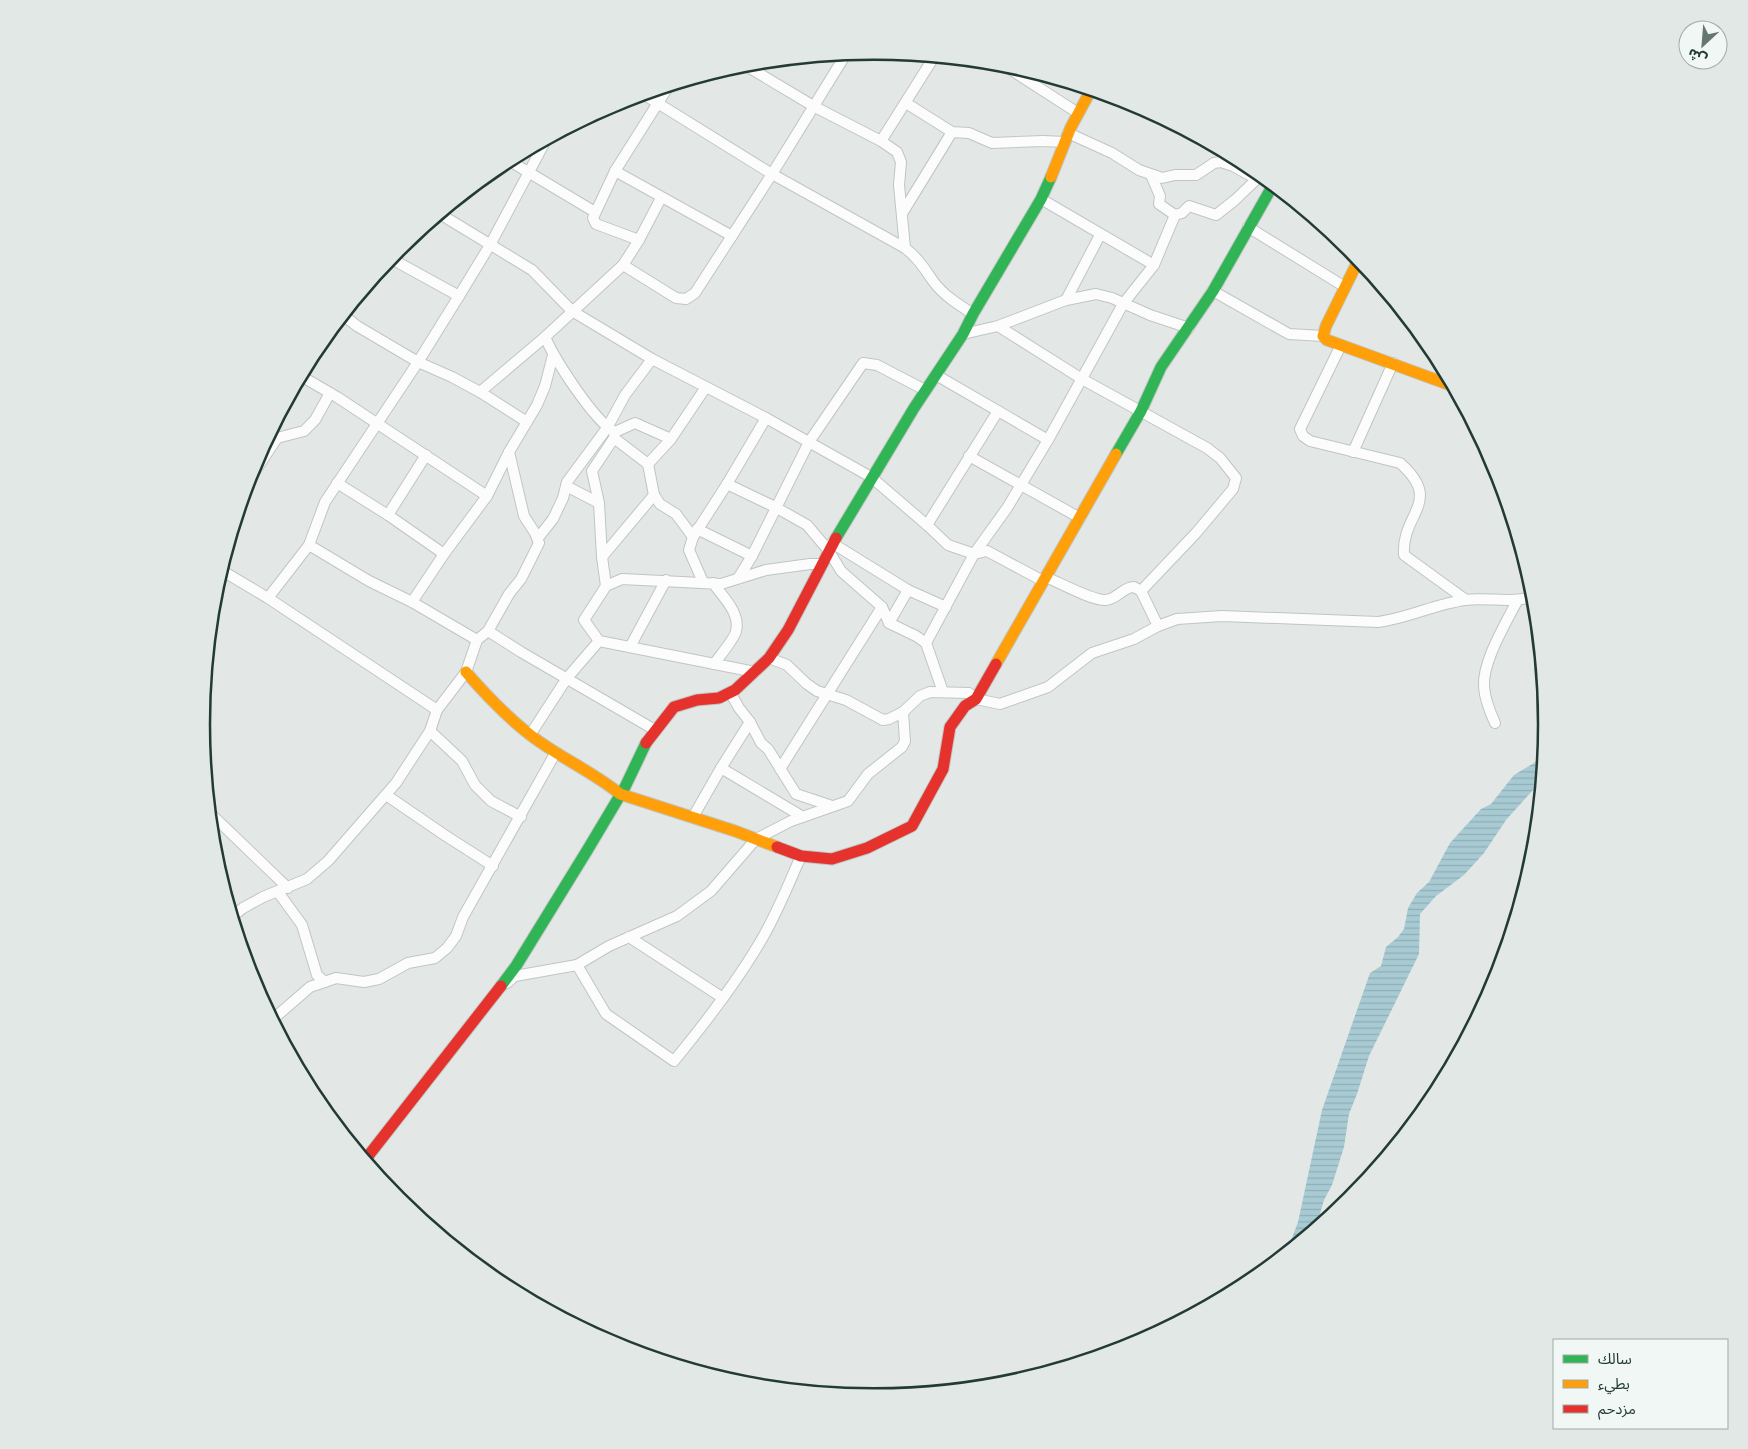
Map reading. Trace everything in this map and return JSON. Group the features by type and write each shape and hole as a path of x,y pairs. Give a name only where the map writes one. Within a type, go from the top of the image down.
{"street":[{"path":"622,265 672,297 686,299 695,293 815,107 842,61"},
{"path":"881,142 931,63"},
{"path":"756,71 815,107 897,152 901,162 899,184 905,248"},
{"path":"1023,78 1078,113"},
{"path":"639,240 596,224 593,221 595,212 615,171 664,94"},
{"path":"368,1156 516,966 588,849 620,794 644,746 655,730 674,707 697,700 719,698 730,692 755,672 769,658 788,630 821,564 871,477 963,334 1040,199 1054,172 1078,113 1088,95"},
{"path":"650,99 772,174 905,248 921,262 934,282 956,303 973,314"},
{"path":"906,103 952,132 969,133 992,143 1067,138 1112,153 1151,175 1162,178 1175,175 1196,175 1221,162 1234,166"},
{"path":"903,212 952,132"},
{"path":"268,598 308,544 325,502 418,362 459,296 490,245 541,150"},
{"path":"516,165 595,212"},
{"path":"615,171 732,236"},
{"path":"1151,175 1160,196 1159,204 1174,215"},
{"path":"1174,215 1182,213 1189,206 1216,214 1255,180"},
{"path":"466,672 491,702 530,735 576,766 608,784 620,794 693,817 801,856 832,859 848,855 912,826 943,769 950,728 953,721 965,706 976,698 1141,411 1161,367 1213,291 1270,191"},
{"path":"480,392 545,337 622,265 639,240 661,198"},
{"path":"1040,199 1154,265"},
{"path":"926,643 974,554 1021,485 1048,440 1123,304 1154,265 1174,215"},
{"path":"445,217 532,270 572,311 652,359 766,418 871,477 948,545 974,554 987,551 1045,579 1095,598 1106,600 1134,587 1141,591 1158,626"},
{"path":"1248,227 1345,287"},
{"path":"1066,300 1100,235"},
{"path":"397,262 459,296"},
{"path":"1323,336 1345,287 1357,268"},
{"path":"1213,291 1289,334 1323,336 1327,340 1341,346 1443,382"},
{"path":"963,334 998,326 1066,300 1096,294 1112,298 1123,304 1189,328"},
{"path":"348,319 418,362 480,392 527,422"},
{"path":"998,326 1082,379 1207,448 1220,458 1236,478 1233,489 1196,533 1141,591"},
{"path":"545,337 553,355 594,412 612,432 648,464 654,495 660,504 676,514 695,533 752,556"},
{"path":"1341,346 1300,429 1302,436 1310,441 1400,462 1418,481 1420,493 1419,504 1403,543 1404,555 1466,600"},
{"path":"412,602 444,554 487,496 545,386 553,355"},
{"path":"592,471 612,432 625,395 652,359"},
{"path":"740,577 808,442 862,363 877,365 926,390"},
{"path":"1353,452 1393,363"},
{"path":"936,376 1048,440"},
{"path":"306,380 378,423 487,496"},
{"path":"648,464 671,439 706,387"},
{"path":"270,449 277,438 304,430 314,420 330,393"},
{"path":"927,525 998,411"},
{"path":"714,664 736,631 733,610 708,582 690,550 695,533 766,418"},
{"path":"538,538 552,519 563,498 567,482 581,462 612,432 635,423 671,439"},
{"path":"237,913 263,897 307,879 328,861 386,795 430,731 437,710 466,672 477,640 488,631 521,579 539,542 524,516 509,452"},
{"path":"388,515 426,455"},
{"path":"970,456 1080,518"},
{"path":"581,462 592,471 599,503 602,557 606,586"},
{"path":"337,483 388,515 444,554"},
{"path":"726,484 807,525 831,547 908,590 946,607"},
{"path":"566,486 599,503"},
{"path":"602,557 654,495"},
{"path":"308,544 369,581 412,602 477,640"},
{"path":"831,547 841,571 882,606 889,624 926,643 943,692"},
{"path":"755,672 599,641 584,620 606,586 622,579 721,584 766,570 821,564"},
{"path":"227,574 268,598 437,710"},
{"path":"630,647 666,580"},
{"path":"889,624 908,590"},
{"path":"769,658 788,665 817,691 846,700 883,720 904,712 920,696 930,692 969,693 976,698 1000,704 1048,687 1092,653 1134,639 1158,626 1177,620 1222,616 1378,622 1398,619 1442,604 1466,600 1496,599 1517,601 1527,598"},
{"path":"1495,724 1485,696 1485,674 1494,647 1517,601"},
{"path":"780,769 882,606"},
{"path":"488,631 655,730"},
{"path":"530,735 567,678 599,641"},
{"path":"730,692 750,722 761,743 768,749 796,794 832,806"},
{"path":"494,995 515,976 577,965 609,946 678,916 711,891 756,839 774,828 848,800 868,774 902,747 905,741 904,712"},
{"path":"693,817 750,722"},
{"path":"430,731 462,761 475,785 491,801 521,817"},
{"path":"277,1016 310,987 336,978 364,982 379,979 408,963 435,958 447,948 456,936 463,917 494,866 556,752"},
{"path":"722,768 803,817"},
{"path":"386,795 494,866"},
{"path":"216,820 283,890 302,925 317,975 325,982"},
{"path":"577,965 606,1014 674,1061 744,968 765,934 801,856"},
{"path":"629,937 723,998"}],"water":[{"path":"1537,759 1535,788 1506,820 1484,853 1464,875 1436,896 1420,914 1419,954 1369,1056 1349,1114 1344,1147 1332,1185 1324,1200 1319,1218 1290,1242 1298,1222 1322,1110 1370,973 1381,966 1386,947 1404,929 1408,908 1417,893 1429,882 1450,843 1481,809 1491,804 1514,775"}],"traffic: fast":[{"path":"836,538 914,408 963,334 1041,199 1051,177"},
{"path":"1116,454 1141,411 1161,367 1213,291 1270,191"},
{"path":"501,986 516,966 625,787 646,743"}],"traffic: slow":[{"path":"1051,177 1071,127 1088,95"},
{"path":"1355,267 1323,336 1327,340 1443,382"},
{"path":"996,664 1116,454"},
{"path":"466,672 496,705 529,734 620,794 735,831 777,847"}],"traffic: jam":[{"path":"646,743 674,707 697,700 719,698 735,690 769,658 788,630 836,538"},
{"path":"777,847 801,856 832,859 867,848 912,826 943,769 950,727 965,706 976,699 996,664"},
{"path":"368,1156 501,986"}]}
